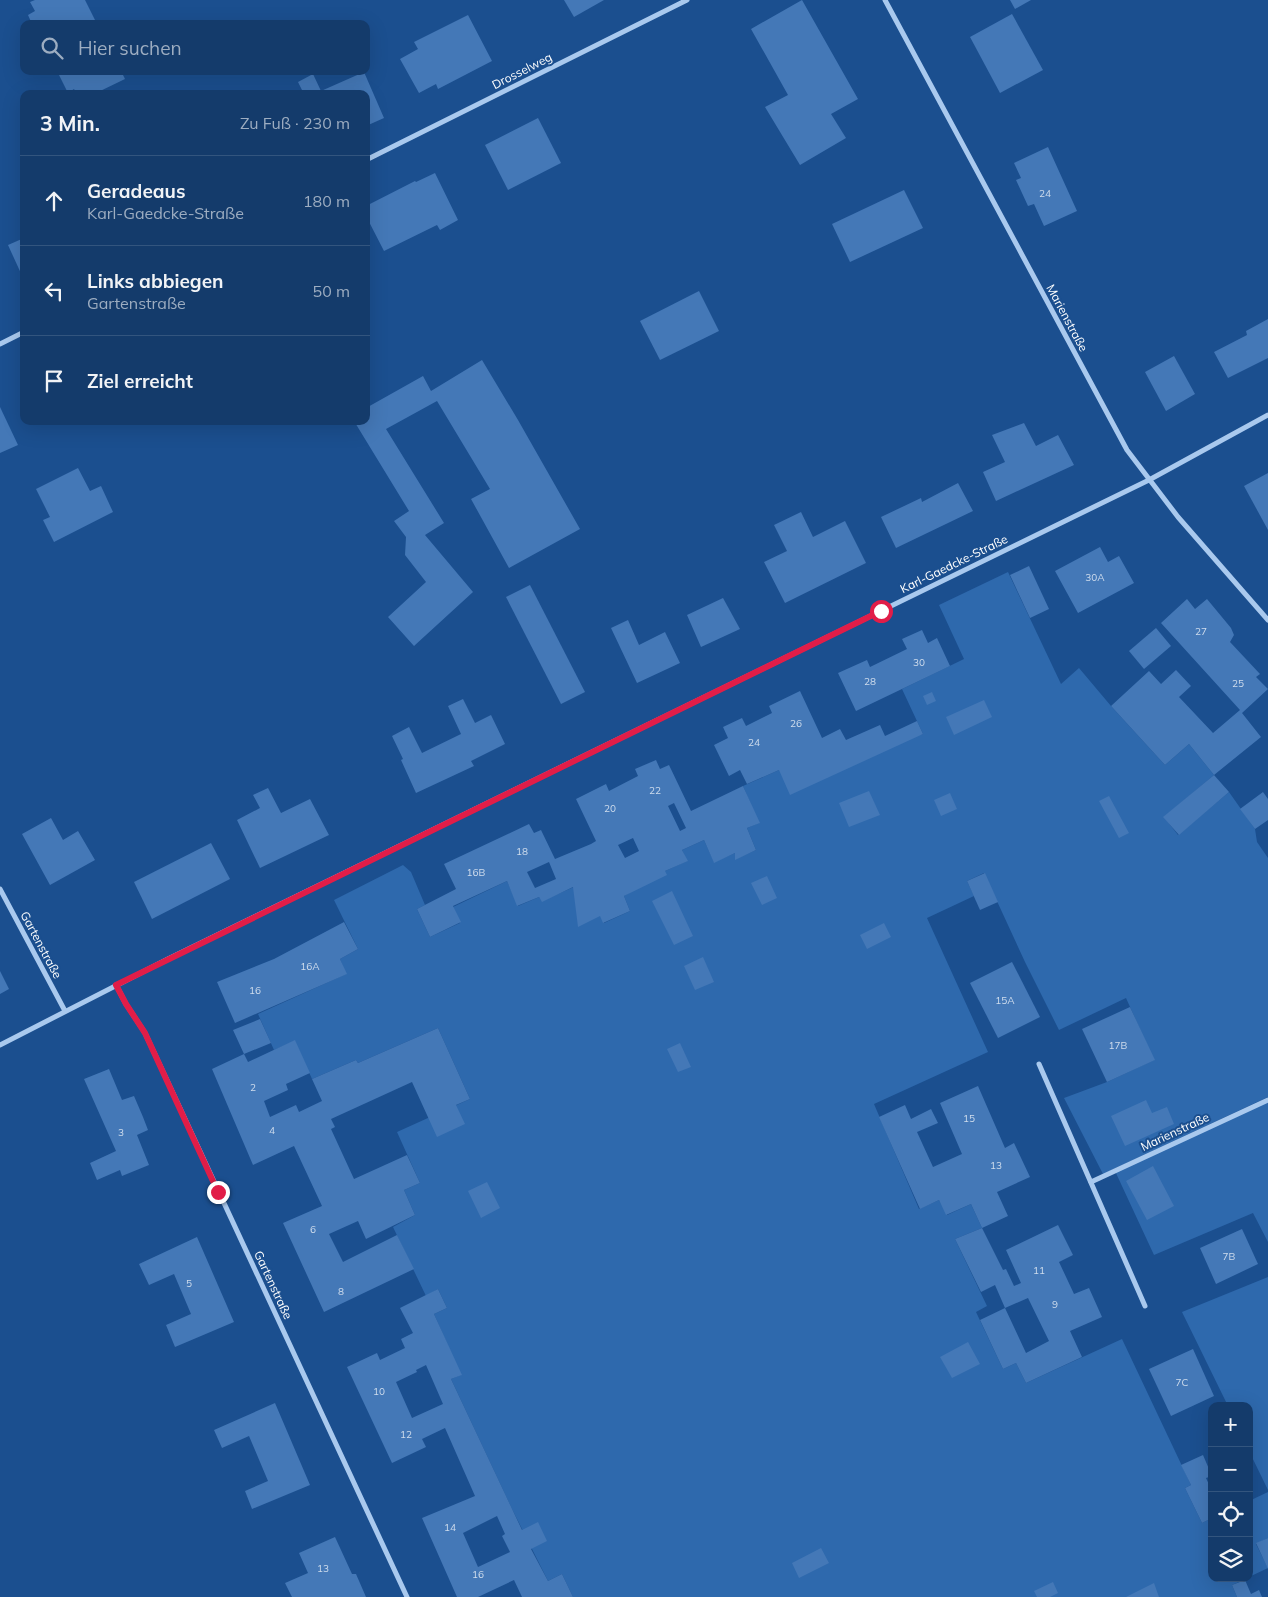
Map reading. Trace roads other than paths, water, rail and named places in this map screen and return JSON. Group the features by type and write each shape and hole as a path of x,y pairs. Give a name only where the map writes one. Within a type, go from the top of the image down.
{"street":[{"name":"Drosselweg","path":"370,158 687,0"},
{"name":"Marienstraße","path":"886,0 1127,450 1178,517 1268,620"},
{"path":"0,344 20,334"},
{"name":"Karl-Gaedcke-Straße","path":"0,1045 116,985 1149,480 1268,415"},
{"name":"Gartenstraße","path":"0,889 65,1011"},
{"name":"Gartenstraße","path":"116,985 145,1033 407,1597"},
{"path":"1039,1064 1145,1306"},
{"name":"Marienstraße","path":"1091,1182 1268,1100"}]}
